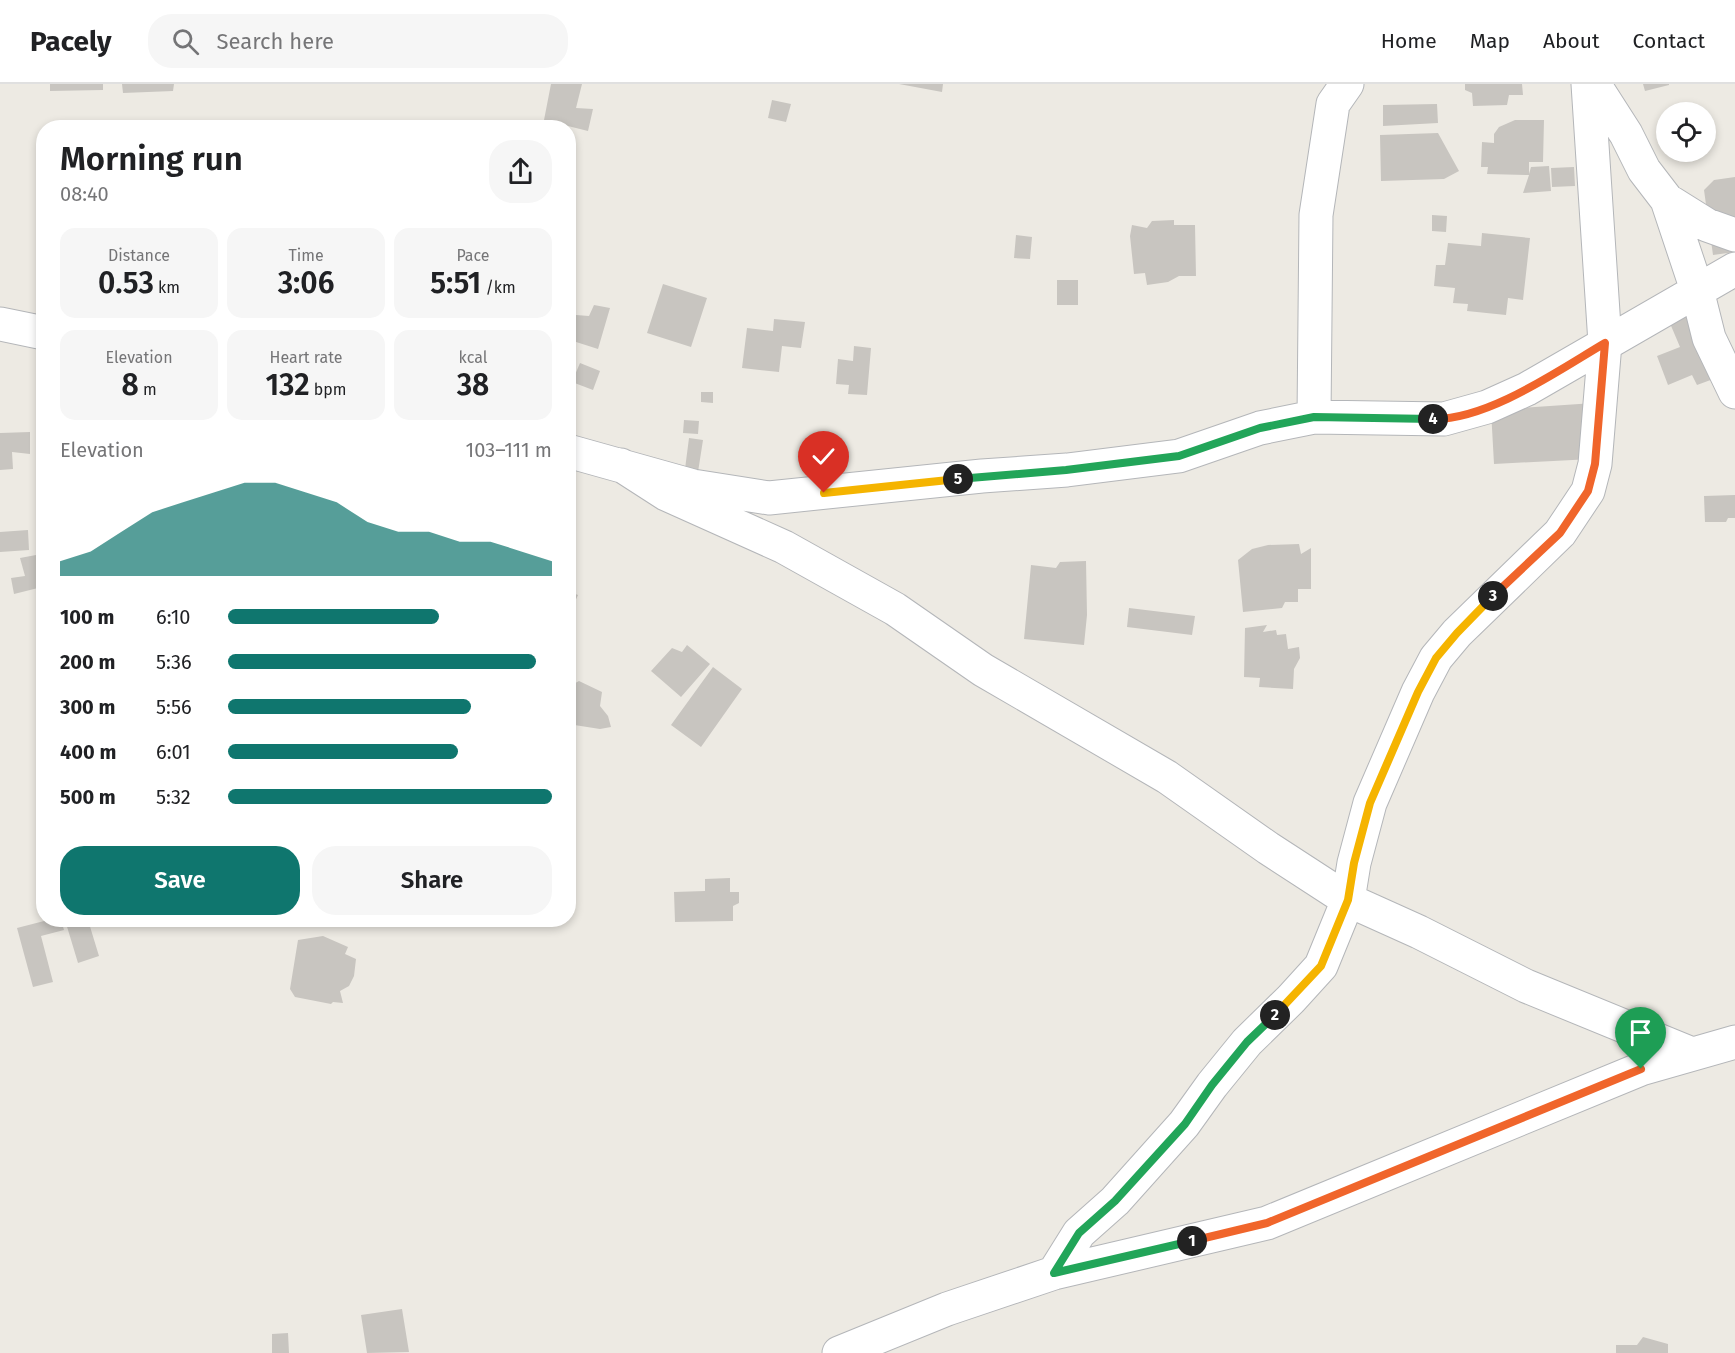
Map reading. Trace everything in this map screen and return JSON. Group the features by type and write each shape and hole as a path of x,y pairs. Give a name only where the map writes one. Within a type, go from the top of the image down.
{"street":[{"path":"1054,1273 1079,1233 1115,1201 1185,1124 1212,1085 1247,1042 1321,966 1348,900 1354,863 1370,803 1418,692 1436,658 1457,633 1560,533 1588,491 1595,464 1605,343 1588,84"},
{"path":"1594,84 1626,134 1644,170 1667,200 1697,290 1709,338 1735,392"},
{"path":"1314,417 1316,215 1336,91"},
{"path":"1667,200 1707,225 1735,235"},
{"path":"576,453 693,486 769,498 982,476 1066,470 1179,456 1260,428 1314,417 1444,419 1487,406 1527,389 1735,269"},
{"path":"0,324 36,331"},
{"path":"621,465 666,494 784,547 895,609 983,670 1167,777 1268,848 1348,900 1419,932 1526,986 1692,1054"},
{"path":"839,1353 886,1342 946,1309 1054,1273 1267,1223 1641,1069 1735,1042"}],"building":[{"path":"50,84 103,84 103,90 50,91"},
{"path":"122,84 174,84 173,91 123,93"},
{"path":"551,84 582,84 576,108 593,109 588,131 576,128 576,120 544,120"},
{"path":"899,84 943,84 942,92"},
{"path":"1465,84 1522,84 1523,95 1509,95 1507,105 1473,106 1472,93 1465,90"},
{"path":"1643,84 1669,84 1669,85 1645,91"},
{"path":"772,100 791,104 786,122 768,118"},
{"path":"1437,104 1438,123 1383,126 1383,105"},
{"path":"1515,120 1544,120 1543,162 1529,162 1529,174 1531,167 1549,166 1551,191 1523,193 1529,175 1487,174 1488,167 1481,167 1482,142 1494,143 1494,134 1499,127"},
{"path":"1438,133 1459,171 1444,179 1381,181 1380,135"},
{"path":"1574,167 1575,186 1552,187 1551,168"},
{"path":"1735,177 1735,252 1713,255 1704,190 1714,180"},
{"path":"1432,215 1447,216 1446,232 1432,231"},
{"path":"1174,220 1174,225 1195,225 1196,276 1179,276 1168,282 1147,285 1145,273 1134,274 1130,236 1132,225 1147,228 1152,221"},
{"path":"1482,233 1530,238 1523,300 1508,298 1506,315 1467,311 1468,304 1453,303 1455,288 1434,286 1436,265 1445,265 1448,243 1481,246"},
{"path":"1016,235 1032,237 1030,259 1014,258"},
{"path":"1057,280 1078,280 1078,305 1057,305"},
{"path":"663,284 707,298 691,347 647,333"},
{"path":"594,305 610,308 598,349 576,342 576,315 589,316"},
{"path":"1690,313 1716,378 1697,385 1692,375 1668,385 1657,356 1680,347 1669,321"},
{"path":"774,319 805,322 801,348 782,346 779,372 742,368 747,328 773,331"},
{"path":"854,346 871,348 867,395 848,394 849,385 836,384 838,359 853,361"},
{"path":"580,363 600,371 593,390 576,384 576,372"},
{"path":"701,392 713,392 713,403 701,402"},
{"path":"1594,403 1592,459 1494,464 1491,410"},
{"path":"684,420 699,421 698,434 683,433"},
{"path":"30,432 30,454 12,452 13,469 0,470 0,433"},
{"path":"689,438 703,440 698,472 685,469"},
{"path":"1735,495 1735,518 1728,518 1726,522 1705,522 1704,496"},
{"path":"28,530 29,550 0,552 0,532"},
{"path":"1299,544 1301,554 1311,548 1311,589 1298,589 1298,602 1285,602 1282,608 1243,612 1238,560 1252,549 1268,545"},
{"path":"36,555 36,588 14,594 11,578 25,576 20,558"},
{"path":"1086,561 1087,615 1084,645 1024,639 1031,565 1056,568 1060,562"},
{"path":"1129,608 1195,616 1192,635 1127,627"},
{"path":"1267,625 1263,632 1276,630 1277,635 1286,634 1288,649 1299,647 1300,658 1294,669 1293,689 1259,687 1260,678 1244,677 1245,628"},
{"path":"687,645 710,664 681,697 651,671 672,648 682,652"},
{"path":"713,667 742,689 701,747 671,725"},
{"path":"579,681 602,692 600,706 608,716 611,727 600,729 576,725 576,683"},
{"path":"730,878 730,892 739,892 739,903 733,906 733,921 675,922 674,892 705,891 705,879"},
{"path":"36,923 36,927 63,927 64,930 41,936 53,982 33,987 17,928"},
{"path":"67,927 90,927 99,956 78,963"},
{"path":"323,936 348,947 345,954 356,959 354,976 349,986 340,991 343,1003 333,1002 331,1004 295,997 290,989 298,940"},
{"path":"402,1309 409,1352 367,1353 361,1315"},
{"path":"288,1333 289,1353 272,1353 272,1334"},
{"path":"1643,1337 1668,1344 1668,1353 1616,1353 1616,1345 1637,1345"}],"route":[{"path":"824,493 982,476 1066,470 1179,456 1260,428 1314,417 1444,419 1487,406 1527,389 1605,343 1595,464 1588,491 1560,533 1495,594 1436,658 1418,692 1370,803 1354,863 1348,900 1321,966 1247,1042 1212,1085 1185,1124 1115,1201 1079,1233 1054,1273 1267,1223 1641,1069"}]}
